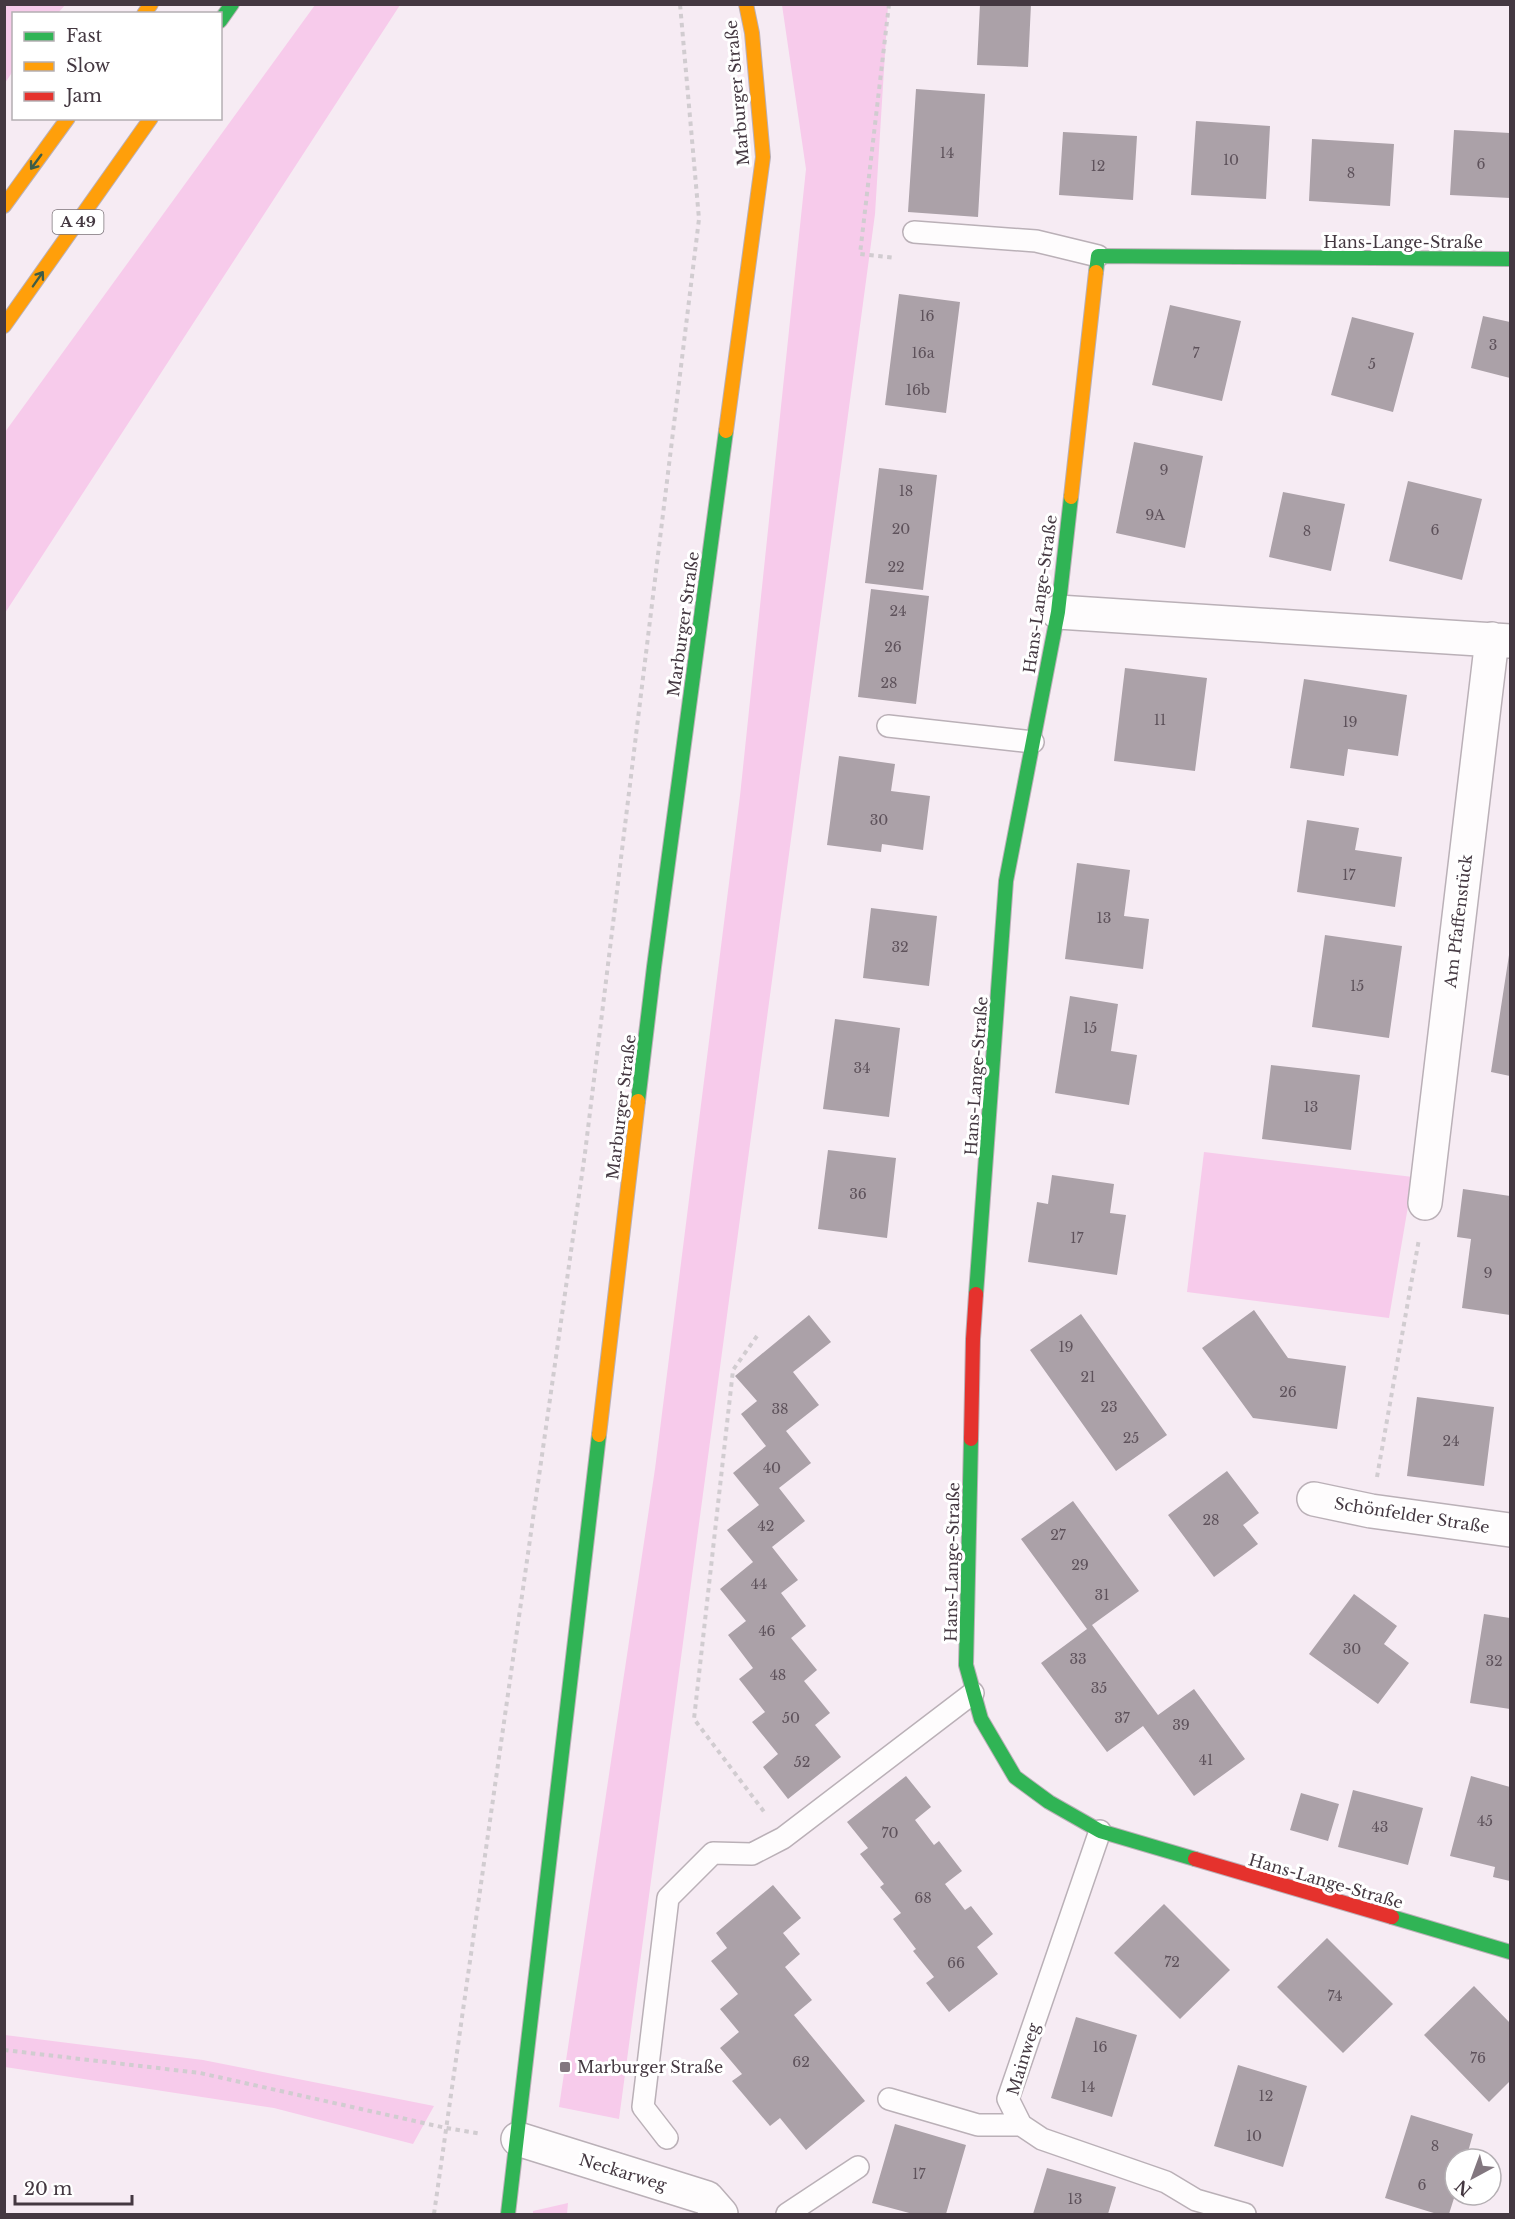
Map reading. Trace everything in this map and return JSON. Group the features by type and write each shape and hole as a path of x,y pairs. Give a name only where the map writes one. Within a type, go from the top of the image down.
{"main road":[{"path":"222,18 232,4"},
{"name":"Marburger Straße","path":"508,2214 654,967 763,157 752,33 746,4"},
{"path":"4,206 67,120"},
{"name":"A 49","path":"4,326 151,120"},
{"name":"Hans-Lange-Straße","path":"1510,259 1098,256 1058,612 1006,881 973,1339 966,1665 981,1719 1015,1777 1050,1802 1100,1831 1510,1952"}],"street":[{"name":"Am Pfaffenstück","path":"1058,612 1501,640 1425,1203"},
{"name":"Schönfelder Straße","path":"1314,1499 1371,1511 1510,1530"},
{"name":"Neckarweg","path":"518,2139 708,2198 722,2214"}],"lane":[{"path":"914,232 1036,241 1098,256"},
{"path":"888,726 1033,742"},
{"path":"667,2138 643,2107 668,1898 713,1853 752,1854 783,1838 973,1693"},
{"name":"Mainweg","path":"1021,2125 1008,2099 1100,1831"},
{"path":"889,2099 978,2125 1021,2125 1042,2139 1166,2182 1196,2200 1245,2214"},
{"path":"787,2214 858,2167"}],"path":[{"path":"434,2214 585,1153 699,219 680,4"},
{"path":"889,4 860,254 905,258"},
{"path":"1371,1511 1425,1203"},
{"path":"757,1336 733,1370 694,1719 783,1838"},
{"path":"4,2050 200,2073 446,2128"}],"shaded area":[{"path":"5,4 65,5 59,12 12,12 12,72 5,83"},
{"path":"315,5 400,5 5,613 5,432"},
{"path":"782,5 888,5 875,214 619,2119 559,2107 655,1469 740,796 806,169"},
{"path":"1204,1152 1413,1177 1389,1318 1187,1292"},
{"path":"5,2035 203,2060 434,2106 413,2144 274,2108 5,2067"},
{"path":"568,2203 567,2214 533,2214 533,2211"}],"building":[{"path":"980,4 1031,4 1028,67 977,65"},
{"path":"916,89 985,94 978,217 908,212"},
{"path":"1196,121 1270,126 1266,199 1191,195"},
{"path":"1454,130 1510,133 1510,198 1450,195"},
{"path":"1063,132 1137,136 1133,200 1059,195"},
{"path":"1312,139 1394,144 1390,206 1309,201"},
{"path":"899,294 960,302 946,413 885,405"},
{"path":"1170,305 1241,321 1222,401 1152,385"},
{"path":"1483,316 1510,322 1510,378 1471,368"},
{"path":"1352,317 1414,333 1393,412 1331,395"},
{"path":"1134,442 1203,456 1185,548 1116,533"},
{"path":"879,468 937,475 923,590 865,583"},
{"path":"1408,481 1482,499 1462,580 1389,561"},
{"path":"1283,492 1345,504 1331,571 1269,557"},
{"path":"871,589 929,596 916,704 858,697"},
{"path":"1125,668 1207,678 1195,771 1114,761"},
{"path":"1304,679 1407,695 1398,756 1348,749 1344,776 1290,768"},
{"path":"839,756 895,764 891,791 930,796 923,850 882,844 881,852 827,845"},
{"path":"1307,820 1359,828 1355,850 1402,857 1395,907 1297,892"},
{"path":"1077,863 1130,870 1124,916 1149,919 1143,969 1065,959"},
{"path":"871,908 937,916 929,986 863,978"},
{"path":"1325,935 1402,946 1389,1038 1312,1027"},
{"path":"1510,955 1510,1076 1491,1072"},
{"path":"1070,996 1118,1004 1111,1051 1137,1055 1129,1105 1055,1093"},
{"path":"835,1019 900,1028 889,1117 823,1109"},
{"path":"1271,1065 1360,1075 1351,1150 1262,1139"},
{"path":"828,1150 896,1158 887,1238 818,1229"},
{"path":"1052,1175 1114,1184 1110,1213 1126,1215 1117,1275 1028,1262 1037,1202 1048,1204"},
{"path":"1463,1189 1510,1196 1510,1315 1462,1308 1471,1239 1457,1237"},
{"path":"1254,1310 1288,1358 1346,1366 1337,1429 1253,1418 1202,1348"},
{"path":"1081,1314 1167,1435 1116,1471 1030,1350"},
{"path":"809,1315 831,1342 793,1372 819,1405 786,1431 811,1463 779,1488 805,1521 772,1547 798,1580 781,1593 806,1626 791,1638 817,1670 804,1681 830,1713 815,1725 841,1757 788,1799 763,1767 778,1754 752,1722 765,1712 739,1679 753,1668 728,1635 746,1621 720,1589 753,1562 727,1530 759,1505 733,1473 766,1446 741,1414 757,1401 735,1376"},
{"path":"1417,1397 1494,1407 1484,1486 1407,1476"},
{"path":"1227,1471 1259,1513 1243,1525 1258,1544 1214,1577 1168,1515"},
{"path":"1073,1501 1139,1591 1092,1625 1158,1715 1194,1689 1245,1759 1194,1796 1143,1726 1107,1752 1041,1663 1087,1629 1021,1539"},
{"path":"1354,1594 1397,1626 1384,1644 1409,1663 1378,1704 1309,1654"},
{"path":"1484,1614 1510,1618 1510,1709 1470,1703"},
{"path":"906,1776 931,1807 915,1820 934,1845 939,1841 962,1871 945,1884 965,1910 971,1906 993,1934 977,1947 998,1974 949,2012 926,1983 934,1977 913,1951 916,1949 893,1919 901,1913 880,1887 884,1884 860,1854 868,1848 847,1822"},
{"path":"1471,1776 1510,1787 1510,1881 1493,1877 1495,1867 1450,1856"},
{"path":"1353,1790 1423,1808 1408,1865 1338,1847"},
{"path":"1301,1793 1339,1804 1328,1841 1290,1830"},
{"path":"773,1885 801,1918 783,1933 800,1954 785,1967 812,2000 794,2015 865,2101 806,2150 780,2118 770,2126 732,2081 742,2074 720,2048 739,2032 720,2009 738,1994 711,1961 727,1948 716,1933"},
{"path":"1164,1904 1230,1970 1180,2019 1114,1953"},
{"path":"1327,1938 1393,2004 1343,2053 1277,1987"},
{"path":"1474,1986 1510,2023 1510,2081 1489,2102 1424,2035"},
{"path":"1076,2017 1137,2035 1112,2117 1051,2098"},
{"path":"1238,2065 1307,2086 1283,2167 1214,2146"},
{"path":"1411,2115 1473,2134 1469,2147 1443,2147 1443,2207 1451,2207 1449,2214 1437,2214 1385,2198"},
{"path":"895,2124 966,2145 946,2214 913,2214 872,2203"},
{"path":"1047,2168 1116,2187 1108,2214 1033,2214"}],"traffic: fast":[{"path":"222,18 232,4"},
{"path":"1096,272 1098,256 1510,259"},
{"path":"638,1101 726,431"},
{"path":"976,1294 1006,881 1058,612 1071,497"},
{"path":"508,2214 599,1435"},
{"path":"971,1439 966,1665 981,1719 1015,1777 1049,1802 1100,1831 1195,1859"},
{"path":"1392,1917 1510,1952"}],"traffic: slow":[{"path":"145,12 151,4"},
{"path":"726,431 763,157 752,33 746,4"},
{"path":"4,206 67,120"},
{"path":"4,326 150,120"},
{"path":"1071,497 1096,272"},
{"path":"599,1435 638,1101"}],"traffic: jam":[{"path":"971,1439 976,1294"},
{"path":"1195,1859 1392,1917"}],"place":[{"name":"Marburger Straße","path":"565,2067"}]}
